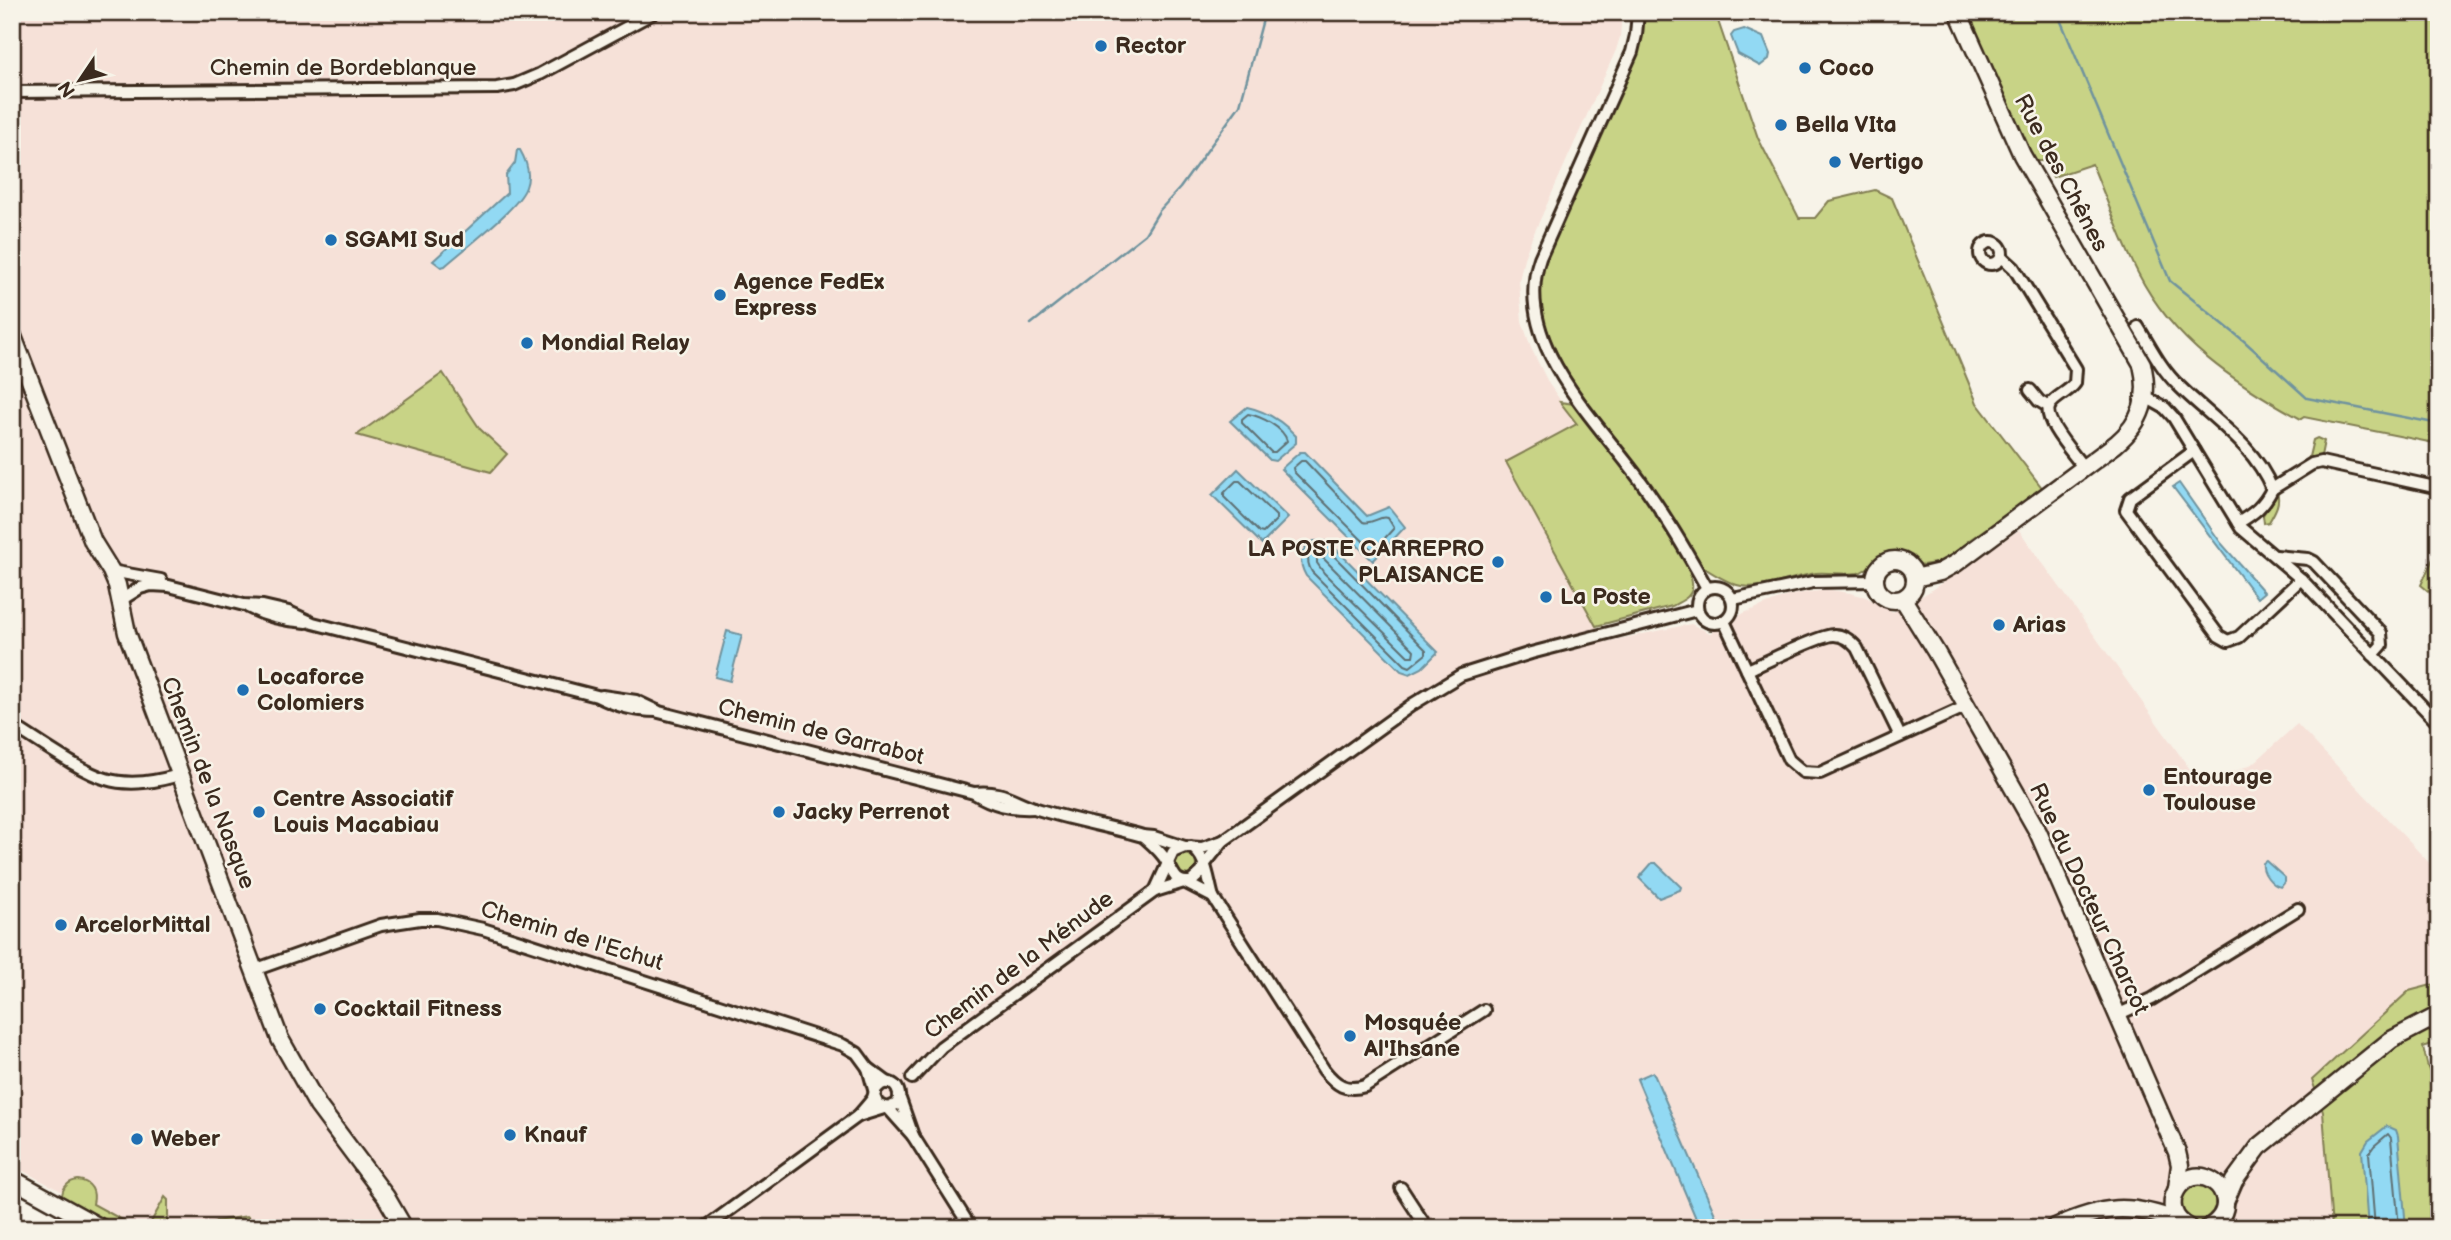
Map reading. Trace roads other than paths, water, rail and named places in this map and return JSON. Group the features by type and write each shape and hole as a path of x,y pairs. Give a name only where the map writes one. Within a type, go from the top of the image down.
{"street":[{"name":"Chemin de Bordeblanque","path":"12,92 497,88 514,85 540,74 655,12"},
{"path":"1638,12 1632,52 1535,272 1535,314 1543,338 1564,380 1653,498 1707,588"},
{"name":"Rue des Chênes","path":"1958,12 2022,155 2134,350 2144,372 2141,395"},
{"path":"2002,257 2014,268 2076,369 2077,378 2074,385 2049,407 2048,414 2050,421 2083,467"},
{"path":"2138,327 2167,372 2251,454 2272,489"},
{"name":"Chemin de la Nasque","path":"12,334 93,542 111,571 121,600 127,633 280,1039 318,1106 391,1203 404,1228"},
{"path":"2030,390 2038,400 2049,407"},
{"path":"2105,450 2141,395"},
{"path":"1915,578 1940,572 1956,563 2116,444 2135,425 2141,395"},
{"path":"2141,395 2171,414 2238,523 2252,539 2299,576 2439,724"},
{"path":"2194,451 2130,498 2126,510 2219,636 2228,641 2239,637 2299,576"},
{"path":"2238,523 2262,506 2272,489 2312,464 2320,462 2439,488"},
{"path":"2275,556 2314,562 2381,634 2382,645 2373,655"},
{"path":"2299,576 2297,566 2303,559"},
{"path":"1898,560 1906,563 1915,578 1910,594 1893,601 1877,590 1874,581 1881,565 1898,560"},
{"name":"Chemin de Garrabot","path":"111,571 161,580 169,586"},
{"path":"1733,599 1813,582 1874,581"},
{"name":"Chemin de Garrabot","path":"121,600 140,588 151,585 169,586 244,605 289,612 313,623 597,696 627,709 657,711 974,793 1004,795 1034,808 1143,836 1154,836 1188,847"},
{"path":"1707,588 1725,589 1733,599 1731,614 1724,621 1708,622 1697,610 1699,595 1707,588"},
{"name":"Rue du Docteur Charcot","path":"1903,599 2038,832 2177,1152 2180,1165 2172,1208 2185,1225"},
{"path":"1184,882 1197,878 1202,873 1204,865 1223,841 1435,690 1471,671 1500,661 1697,610"},
{"path":"1724,621 1789,760 1803,772 1820,773 1967,706"},
{"path":"1747,670 1825,637 1842,636 1857,648 1900,736"},
{"path":"12,725 92,774 107,779 141,782 181,774"},
{"path":"1143,836 1169,863 1172,875 1213,897"},
{"path":"1169,863 1174,852 1188,847 1202,848 1223,841"},
{"path":"1188,847 1201,855 1213,897 1324,1070 1342,1086 1355,1089 1366,1086 1484,1010"},
{"name":"Chemin de la Ménude","path":"1156,891 1169,863"},
{"name":"Chemin de la Ménude","path":"900,1097 912,1078 941,1047 1156,891 1184,882"},
{"path":"2117,1015 2152,999 2298,909"},
{"name":"Chemin de l'Echut","path":"254,970 381,925 420,919 456,922 536,945 843,1045 857,1054 868,1068 890,1083"},
{"path":"2053,1228 2092,1213 2139,1209 2162,1202 2188,1179 2208,1179 2231,1172 2385,1044 2439,1015"},
{"path":"868,1068 878,1105 886,1108 913,1136 971,1228"},
{"path":"705,1228 858,1116 880,1085 912,1078"},
{"path":"890,1083 898,1089 913,1136"},
{"path":"858,1116 897,1104 900,1097"},
{"name":"Rue du Docteur Charcot","path":"2177,1152 2191,1168 2219,1187 2225,1202"},
{"path":"2216,1225 2234,1181 2249,1159"},
{"path":"12,1179 101,1228"},
{"path":"1401,1188 1427,1228"},
{"path":"2139,1209 2185,1225"}],"water":[{"path":"1744,29 1763,37 1770,54 1769,59 1760,66 1738,54 1731,36"},
{"path":"517,150 520,150 528,173 526,187 521,196 490,228 441,267 433,261 507,193 506,175 515,163"},
{"path":"1247,407 1274,418 1296,436 1296,443 1275,461 1270,460 1230,421"},
{"path":"1300,452 1305,452 1367,516 1389,507 1405,527 1373,561 1281,469"},
{"path":"1238,469 1288,518 1262,544 1212,495"},
{"path":"2179,483 2221,543 2264,592 2257,598 2173,487"},
{"path":"1314,541 1324,541 1333,546 1438,652 1422,668 1410,674 1401,671 1306,576 1301,556 1305,548"},
{"path":"727,631 742,635 730,681 715,677"},
{"path":"2266,861 2285,878 2281,887 2265,874 2263,863"},
{"path":"1652,863 1656,863 1681,887 1680,890 1659,898 1639,878"},
{"path":"1653,1072 1721,1228 1700,1228 1637,1079"},
{"path":"2387,1126 2396,1130 2398,1136 2406,1228 2368,1228 2362,1151 2368,1141"}],"waterway":[{"path":"1031,324 1145,234 1159,211 1180,188 1240,105 1265,12"},
{"path":"2057,12 2170,281 2244,341 2307,398 2439,424"}],"place":[{"name":"Rector","path":"1101,46"},
{"name":"Coco","path":"1805,68"},
{"name":"Bella VIta","path":"1781,125"},
{"name":"Vertigo","path":"1835,162"},
{"name":"SGAMI Sud","path":"331,240"},
{"name":"Agence FedEx Express","path":"720,295"},
{"name":"Mondial Relay","path":"527,343"},
{"name":"LA POSTE CARREPRO PLAISANCE","path":"1498,562"},
{"name":"La Poste","path":"1546,597"},
{"name":"Arias","path":"1999,625"},
{"name":"Locaforce Colomiers","path":"243,690"},
{"name":"Entourage Toulouse","path":"2149,790"},
{"name":"Centre Associatif Louis Macabiau","path":"259,812"},
{"name":"Jacky Perrenot","path":"779,812"},
{"name":"ArcelorMittal","path":"61,925"},
{"name":"Cocktail Fitness","path":"320,1009"},
{"name":"Mosquée Al'Ihsane","path":"1350,1036"},
{"name":"Knauf","path":"510,1135"},
{"name":"Weber","path":"137,1139"}]}
